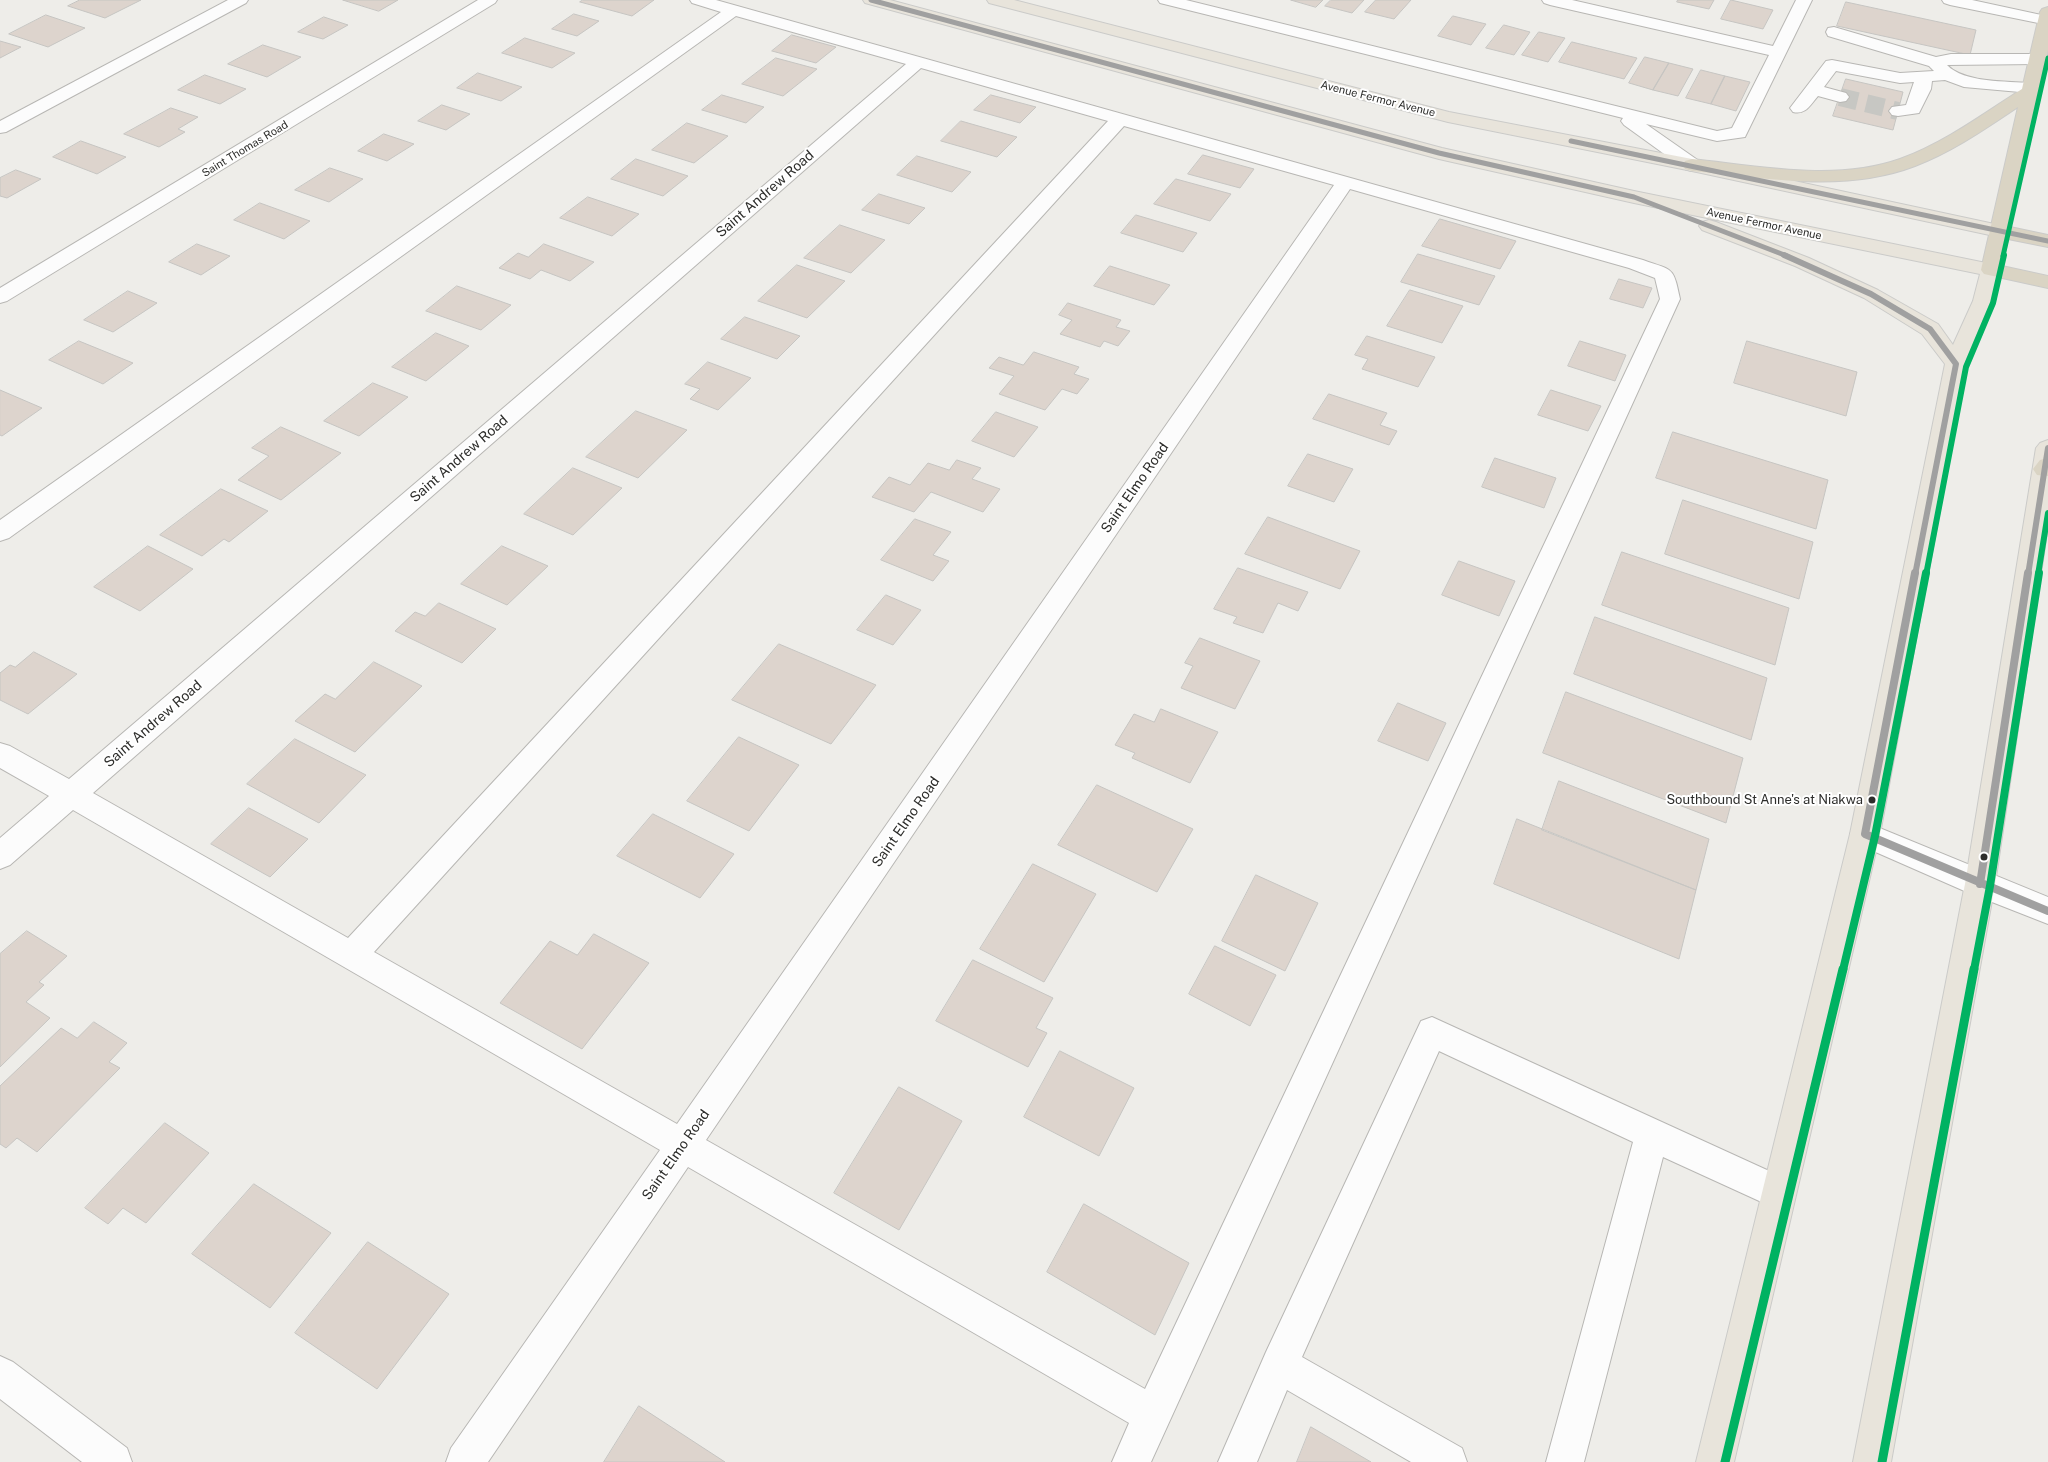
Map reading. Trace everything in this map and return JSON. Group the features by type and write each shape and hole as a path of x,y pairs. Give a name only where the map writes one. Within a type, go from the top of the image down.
{"highway":[{"path":"2047,16 1990,270 2048,282"},
{"path":"1692,165 1834,176 1890,168 1935,150 2031,90"},
{"path":"1999,232 2048,241"}],"main road":[{"name":"Avenue Fermor Avenue","path":"871,0 1439,153 1634,197 1990,270"},
{"name":"Avenue Fermor Avenue","path":"995,0 1448,117 1692,165 1999,232"},
{"path":"1634,197 1802,262 1871,294 1930,329 1956,364"},
{"path":"1715,1462 1865,834 1956,364 1984,301 1990,270"},
{"path":"1872,1462 1980,884 2047,466"}],"street":[{"path":"0,128 240,0"},
{"name":"Saint Thomas Road","path":"0,297 489,0"},
{"path":"698,0 1346,181 1636,264 1665,275 1670,299 1132,1462"},
{"path":"1166,0 1717,136 1738,133 1804,0"},
{"path":"1550,0 1778,52"},
{"path":"1950,0 2047,16"},
{"path":"0,532 734,10"},
{"path":"1834,32 1941,69 1964,82 2031,90"},
{"path":"1799,108 1832,65 1900,78 1924,77 1941,69 1951,59 2038,59"},
{"name":"Saint Andrew Road","path":"0,856 918,62"},
{"path":"1898,111 1913,109 1922,89 1924,77"},
{"path":"1814,89 1840,97"},
{"path":"1615,112 1650,134 1692,165"},
{"path":"351,956 1121,118"},
{"name":"Saint Elmo Road","path":"465,1462 1346,181"},
{"path":"0,754 1153,1415"},
{"path":"1865,834 2048,911"},
{"path":"1237,1462 1279,1365 1432,1032 1779,1194"},
{"path":"1565,1462 1652,1134"},
{"path":"1279,1365 1448,1462"},
{"path":"0,1375 113,1462"}],"building":[{"path":"80,0 141,0 105,18 68,6"},
{"path":"343,0 398,0 379,11"},
{"path":"583,0 654,0 632,16 580,2"},
{"path":"1291,0 1323,0 1316,7"},
{"path":"1331,0 1364,0 1352,13 1325,6"},
{"path":"1376,0 1411,0 1394,19 1365,12"},
{"path":"1678,0 1714,0 1709,9 1677,2"},
{"path":"1731,0 1773,10 1763,29 1721,19"},
{"path":"1846,2 1976,30 1970,55 1837,26"},
{"path":"574,14 599,21 577,36 552,29"},
{"path":"46,15 85,28 48,47 9,34"},
{"path":"1453,16 1486,24 1471,45 1438,36"},
{"path":"324,17 348,25 323,39 298,32"},
{"path":"1504,25 1530,32 1514,55 1486,48"},
{"path":"1539,32 1565,38 1548,62 1522,55"},
{"path":"792,35 836,47 816,63 772,51"},
{"path":"525,38 575,53 552,68 502,53"},
{"path":"0,41 21,47 0,58"},
{"path":"1572,42 1637,58 1624,79 1559,62"},
{"path":"263,45 301,57 267,77 228,64"},
{"path":"1645,57 1669,63 1653,90 1629,83"},
{"path":"776,58 817,69 783,96 742,84"},
{"path":"1669,63 1693,69 1678,96 1653,90"},
{"path":"1701,70 1725,76 1711,104 1686,98"},
{"path":"478,73 522,87 501,101 457,88"},
{"path":"205,75 246,89 220,104 178,90"},
{"path":"1725,76 1750,82 1736,111 1711,104"},
{"path":"1846,79 1903,92 1893,130 1833,116"},
{"path":"722,95 764,107 746,123 702,110"},
{"path":"991,95 1036,107 1020,123 974,110"},
{"path":"442,105 470,114 446,130 418,121"},
{"path":"171,108 198,117 178,129 185,132 159,147 124,134"},
{"path":"961,121 1017,137 997,157 941,141"},
{"path":"687,123 728,136 694,163 652,150"},
{"path":"384,134 414,144 387,161 358,151"},
{"path":"81,141 126,157 97,174 53,157"},
{"path":"1203,155 1254,169 1240,188 1188,174"},
{"path":"917,156 971,172 952,192 897,175"},
{"path":"636,159 688,176 663,196 611,179"},
{"path":"330,168 363,179 329,202 295,190"},
{"path":"16,170 41,179 7,198 0,196 0,178"},
{"path":"1176,179 1231,194 1210,221 1154,204"},
{"path":"879,194 925,208 909,224 862,210"},
{"path":"588,197 639,214 612,236 560,218"},
{"path":"260,203 310,221 284,239 234,220"},
{"path":"1136,215 1197,233 1183,252 1121,233"},
{"path":"1440,219 1516,241 1500,269 1422,246"},
{"path":"840,225 885,240 851,273 804,258"},
{"path":"197,244 230,256 201,275 169,262"},
{"path":"544,244 594,262 570,281 541,270 530,279 499,268 518,253 528,257"},
{"path":"1418,254 1495,276 1479,305 1401,282"},
{"path":"797,265 845,281 807,318 758,301"},
{"path":"1110,266 1170,285 1154,305 1094,286"},
{"path":"1619,279 1652,288 1643,308 1610,299"},
{"path":"457,286 511,305 481,330 426,311"},
{"path":"1410,290 1463,306 1442,343 1387,326"},
{"path":"128,291 157,303 113,332 84,320"},
{"path":"1068,303 1121,320 1116,327 1130,331 1118,346 1104,341 1100,347 1060,334 1072,320 1059,315"},
{"path":"745,317 800,336 777,359 721,339"},
{"path":"436,333 469,346 426,381 392,367"},
{"path":"1367,336 1435,357 1418,387 1362,369 1368,359 1355,355"},
{"path":"79,341 133,363 103,384 49,360"},
{"path":"1580,341 1626,355 1615,381 1568,366"},
{"path":"1747,341 1857,372 1846,416 1734,383"},
{"path":"1034,352 1079,367 1074,374 1089,379 1077,394 1062,389 1045,410 999,394 1014,376 989,368 999,357 1023,365"},
{"path":"708,362 751,378 718,410 690,399 700,389 685,384"},
{"path":"373,383 408,397 359,436 324,421"},
{"path":"0,390 42,408 2,436 0,435"},
{"path":"1551,390 1601,406 1588,431 1538,415"},
{"path":"1329,394 1387,413 1380,425 1397,431 1389,445 1313,419"},
{"path":"636,411 687,430 638,478 586,457"},
{"path":"996,412 1038,427 1014,457 972,441"},
{"path":"281,427 341,453 281,500 238,480 269,456 252,448"},
{"path":"1673,432 1828,480 1816,529 1656,478"},
{"path":"1308,454 1353,469 1334,502 1288,486"},
{"path":"1495,458 1556,478 1544,508 1482,487"},
{"path":"957,460 981,468 972,479 1000,489 983,512 931,492 914,512 872,497 889,477 910,485 928,463 949,470"},
{"path":"573,468 622,488 573,535 524,514"},
{"path":"221,489 268,511 229,542 224,539 202,556 160,535"},
{"path":"1683,500 1813,542 1799,599 1665,554"},
{"path":"1268,517 1360,551 1340,589 1245,554"},
{"path":"915,519 951,532 933,555 949,561 933,581 881,560"},
{"path":"148,546 193,569 140,611 94,587"},
{"path":"502,546 548,566 507,605 461,584"},
{"path":"1622,552 1789,608 1775,665 1602,605"},
{"path":"1459,561 1515,581 1499,616 1442,595"},
{"path":"1238,568 1308,592 1298,611 1278,603 1263,633 1233,623 1237,617 1214,609"},
{"path":"886,595 921,610 893,645 857,630"},
{"path":"439,603 496,629 462,663 395,631 415,612 425,616"},
{"path":"1595,617 1767,678 1751,740 1574,674"},
{"path":"1200,638 1260,661 1235,709 1181,688 1193,666 1185,663"},
{"path":"779,644 876,685 831,744 732,700"},
{"path":"34,652 77,674 28,714 0,700 0,673 10,665 15,667"},
{"path":"374,662 422,686 355,752 295,721 325,694 335,699"},
{"path":"1566,692 1743,758 1726,823 1543,753"},
{"path":"1398,703 1446,723 1428,761 1378,741"},
{"path":"1161,709 1218,732 1190,783 1132,758 1135,753 1115,745 1134,714 1154,722"},
{"path":"739,737 799,765 749,831 687,801"},
{"path":"295,739 366,775 319,823 247,784"},
{"path":"1559,781 1709,839 1696,890 1542,830"},
{"path":"1097,785 1193,829 1157,892 1058,845"},
{"path":"249,808 308,839 270,877 211,844"},
{"path":"653,814 734,854 700,898 617,856"},
{"path":"1517,819 1696,890 1679,959 1494,884"},
{"path":"1033,864 1096,894 1044,982 980,949"},
{"path":"1256,875 1318,903 1285,971 1222,941"},
{"path":"27,931 67,956 39,982 44,985 26,1002 50,1018 0,1067 0,954"},
{"path":"594,934 649,963 582,1049 500,1003 550,941 577,955"},
{"path":"1215,946 1276,975 1250,1026 1189,994"},
{"path":"973,960 1053,998 1036,1028 1047,1033 1028,1067 936,1021"},
{"path":"94,1022 127,1043 109,1062 120,1068 37,1152 17,1138 6,1148 0,1144 0,1086 61,1028 77,1038"},
{"path":"1060,1051 1134,1088 1099,1156 1024,1117"},
{"path":"899,1087 962,1121 899,1230 834,1193"},
{"path":"165,1123 209,1153 146,1223 123,1208 108,1224 85,1208"},
{"path":"254,1184 331,1233 270,1308 192,1254"},
{"path":"1084,1204 1189,1263 1155,1335 1047,1272"},
{"path":"368,1242 449,1294 377,1389 295,1333"},
{"path":"639,1406 725,1462 604,1462"},
{"path":"1311,1427 1371,1462 1297,1462"}],"tunnel":[{"path":"1840,97 1898,111"}],"transit line":[{"path":"871,0 1439,153 1634,197 1802,262 1871,294 1930,329 1956,364 1865,834 2048,911"},
{"path":"1725,1462 1875,836 1966,367 1993,303 2048,58"},
{"path":"1571,141 2048,241"},
{"path":"1980,884 2048,448"},
{"path":"1882,1462 1990,886 2048,513"}],"place":[{"name":"Southbound St Anne's at Niakwa","path":"1872,800"}]}
